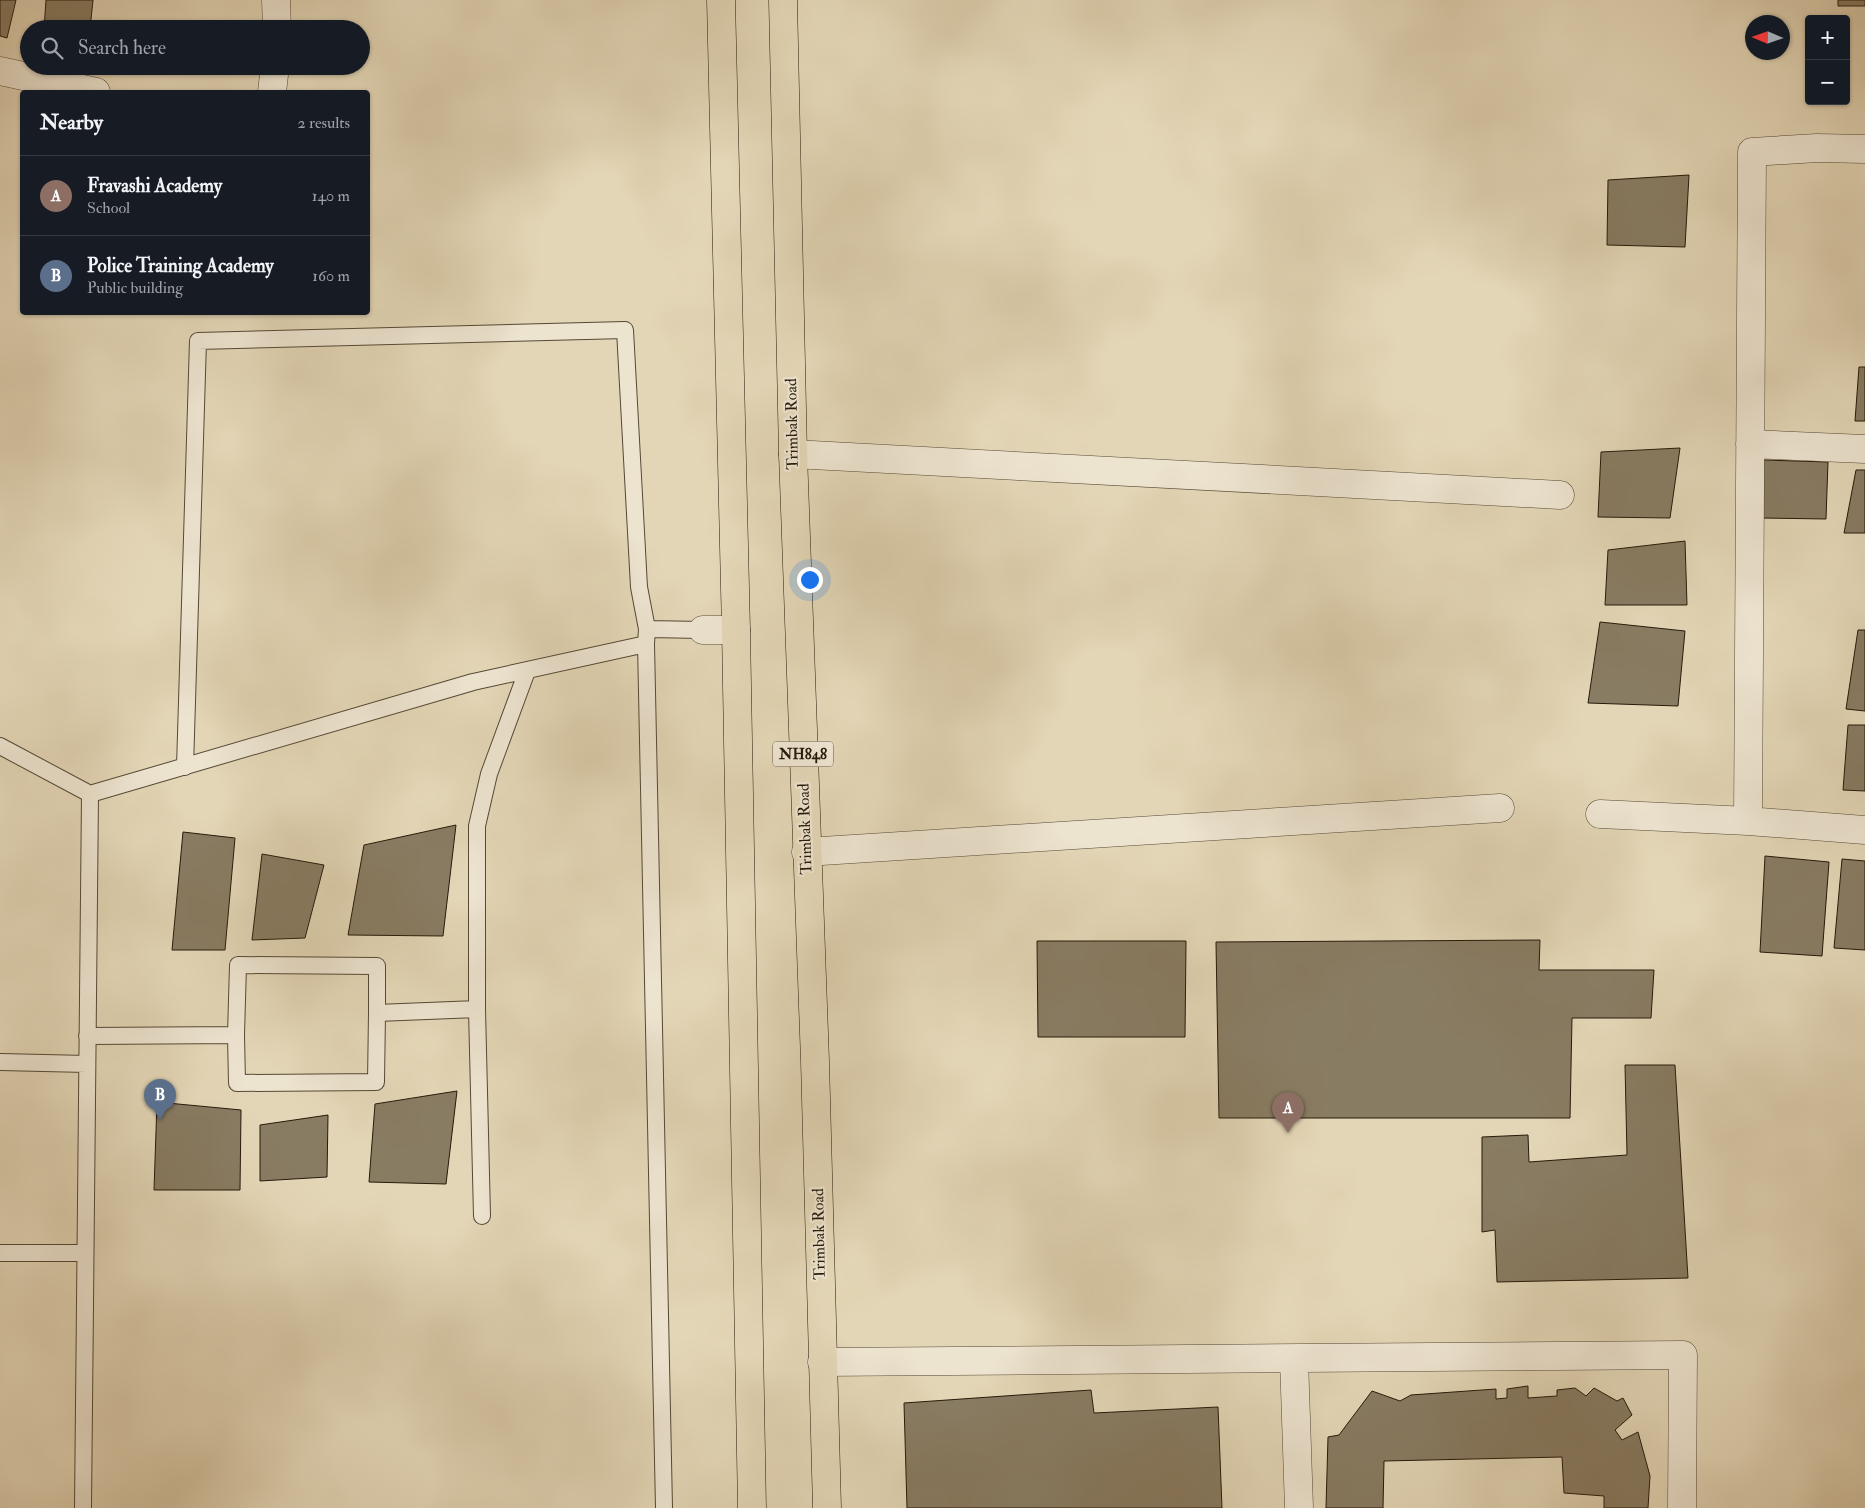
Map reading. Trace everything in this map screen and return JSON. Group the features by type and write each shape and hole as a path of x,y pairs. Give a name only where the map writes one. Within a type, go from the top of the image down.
{"highway":[{"path":"721,0 736,630 752,1508"},
{"name":"Trimbak Road","path":"782,0 793,454 815,1061 827,1508"}],"street":[{"path":"276,0 277,20"},
{"path":"0,71 87,90"},
{"path":"272,90 274,75"},
{"path":"1748,821 1752,152 1817,148 1865,149"},
{"path":"1750,444 1865,449"},
{"path":"793,454 1560,495"},
{"path":"703,630 736,630"},
{"path":"806,852 1500,808"},
{"path":"1600,814 1748,821 1865,830"},
{"path":"822,1362 1294,1360 1683,1355 1682,1508"},
{"path":"1294,1360 1299,1508"}],"lane":[{"path":"185,767 198,341 625,330 639,587 647,637 664,1508"},
{"path":"0,746 90,794 473,682 527,671 647,637 703,630"},
{"path":"482,1216 477,1009 477,826 489,774 527,671"},
{"path":"82,1508 90,794"},
{"path":"238,965 377,966 376,1013 376,1082 236,1083 238,965"},
{"path":"376,1013 477,1009"},
{"path":"87,1036 236,1035"},
{"path":"0,1062 87,1064"},
{"path":"0,1253 85,1253"}],"building":[{"path":"0,0 16,0 7,38 0,36"},
{"path":"46,0 93,0 91,20 45,20"},
{"path":"1838,0 1865,0 1865,6 1838,6"},
{"path":"1689,175 1685,247 1607,245 1608,180"},
{"path":"1859,367 1865,367 1865,421 1855,421"},
{"path":"1680,448 1670,518 1598,517 1601,452"},
{"path":"1764,460 1828,462 1826,519 1761,518"},
{"path":"1856,470 1865,470 1865,533 1844,533"},
{"path":"1685,541 1687,605 1605,605 1608,550"},
{"path":"1600,622 1685,631 1678,706 1588,703"},
{"path":"1858,630 1865,630 1865,711 1846,709"},
{"path":"1848,725 1865,725 1865,791 1843,790"},
{"path":"456,825 443,936 348,935 364,845"},
{"path":"183,832 235,838 225,950 172,950"},
{"path":"262,854 324,865 305,938 252,940"},
{"path":"1765,856 1829,862 1822,956 1760,952"},
{"path":"1842,859 1865,861 1865,950 1834,948"},
{"path":"1540,940 1539,970 1654,970 1651,1018 1572,1018 1570,1118 1219,1118 1216,942"},
{"path":"1037,941 1186,941 1185,1037 1038,1037"},
{"path":"1625,1065 1675,1065 1688,1278 1497,1282 1495,1230 1482,1232 1482,1137 1528,1135 1529,1162 1627,1155"},
{"path":"457,1091 446,1184 369,1182 375,1104"},
{"path":"157,1102 241,1110 240,1190 154,1190"},
{"path":"328,1115 327,1177 260,1181 260,1125"},
{"path":"1528,1386 1528,1398 1557,1396 1557,1390 1575,1388 1586,1396 1594,1388 1617,1401 1623,1398 1632,1415 1615,1430 1622,1440 1638,1432 1650,1476 1648,1508 1604,1508 1604,1496 1564,1493 1562,1457 1384,1461 1383,1508 1326,1508 1328,1437 1339,1435 1372,1391 1400,1401 1411,1395 1496,1389 1496,1399 1507,1398 1507,1389"},
{"path":"1091,1390 1094,1413 1218,1407 1222,1508 907,1508 904,1403"}],"place":[{"name":"Police Training Academy","path":"160,1120"},
{"name":"Fravashi Academy","path":"1288,1133"}]}
